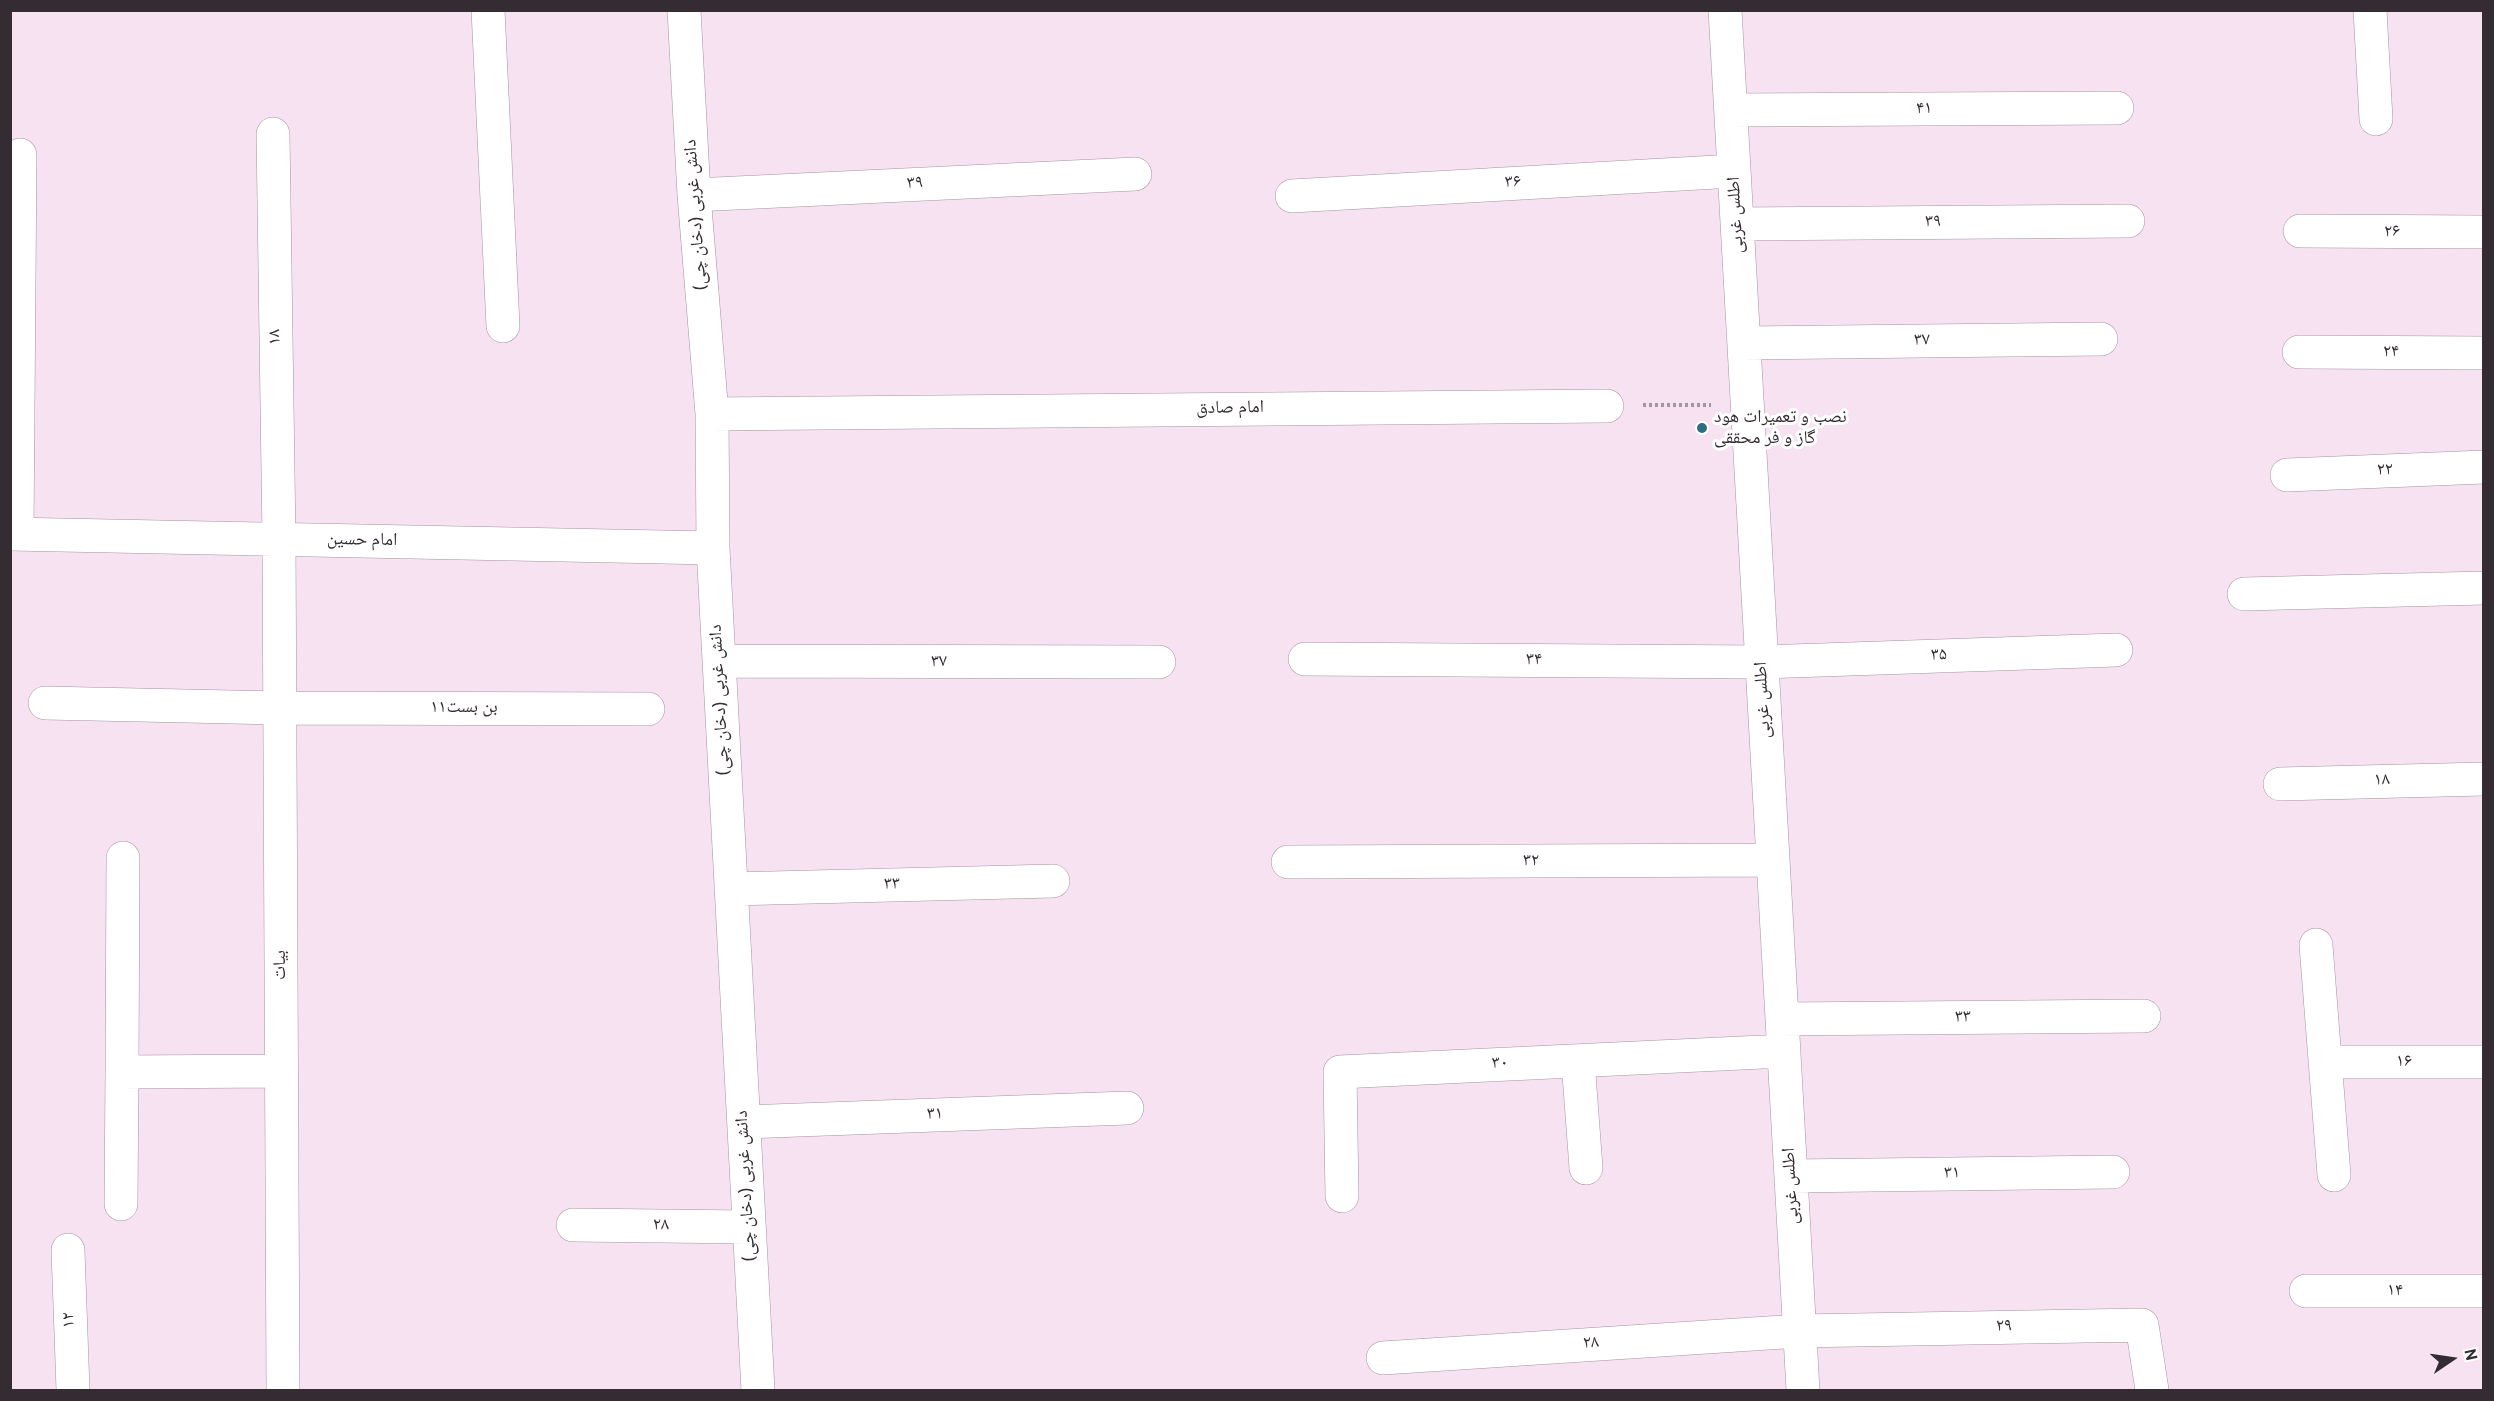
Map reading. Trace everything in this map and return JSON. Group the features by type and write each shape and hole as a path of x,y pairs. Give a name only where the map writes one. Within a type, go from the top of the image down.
{"street":[{"path":"488,10 503,326"},
{"name":"دانش غربی (دخان چی)","path":"684,10 694,195 712,414 713,548 758,1390"},
{"name":"اطلس غربی","path":"1725,10 1803,1390"},
{"path":"2370,10 2376,119"},
{"name":"۴۱","path":"1731,110 2117,108"},
{"name":"۱۸","path":"273,134 279,539"},
{"path":"14,534 20,155"},
{"name":"۳۶","path":"1292,196 1734,171"},
{"name":"۳۹","path":"694,195 1136,174"},
{"name":"۳۹","path":"1737,224 2128,220"},
{"name":"۲۶","path":"2300,231 2484,232"},
{"name":"۳۷","path":"1744,343 2101,339"},
{"name":"۲۴","path":"2299,352 2484,353"},
{"name":"امام صادق","path":"712,414 1607,406"},
{"name":"۲۲","path":"2287,475 2484,467"},
{"name":"امام حسین","path":"14,534 713,548"},
{"name":"بیات","path":"279,539 282,1390"},
{"path":"2244,594 2484,588"},
{"name":"۳۵","path":"1762,662 2116,650"},
{"name":"۳۴","path":"1305,659 1762,662"},
{"name":"۳۷","path":"719,661 1158,662"},
{"name":"بن بست۱۱","path":"45,703 279,708 648,709"},
{"name":"۱۸","path":"2280,784 2484,778"},
{"path":"121,1204 123,858"},
{"name":"۳۲","path":"1288,862 1773,860"},
{"name":"۳۳","path":"731,889 1053,881"},
{"path":"2316,945 2334,1175"},
{"name":"۳۳","path":"1783,1035 2144,1016"},
{"name":"۳۰","path":"1342,1196 1340,1072 1578,1061 1783,1035"},
{"path":"1578,1061 1586,1168"},
{"name":"۱۶","path":"2325,1062 2484,1062"},
{"path":"122,1072 281,1071"},
{"name":"۳۱","path":"744,1122 1127,1108"},
{"name":"۳۱","path":"1791,1176 2113,1172"},
{"name":"۲۸","path":"573,1225 749,1227"},
{"name":"۱۲","path":"68,1250 73,1390"},
{"name":"۱۴","path":"2306,1291 2484,1291"},
{"name":"۲۹","path":"1799,1331 2142,1325 2152,1390"},
{"name":"۲۸","path":"1383,1358 1799,1331"}],"path":[{"path":"1607,406 1747,404"}],"place":[{"name":"نصب و تعمیرات هود گاز و فر محققی","path":"1702,428"}]}
